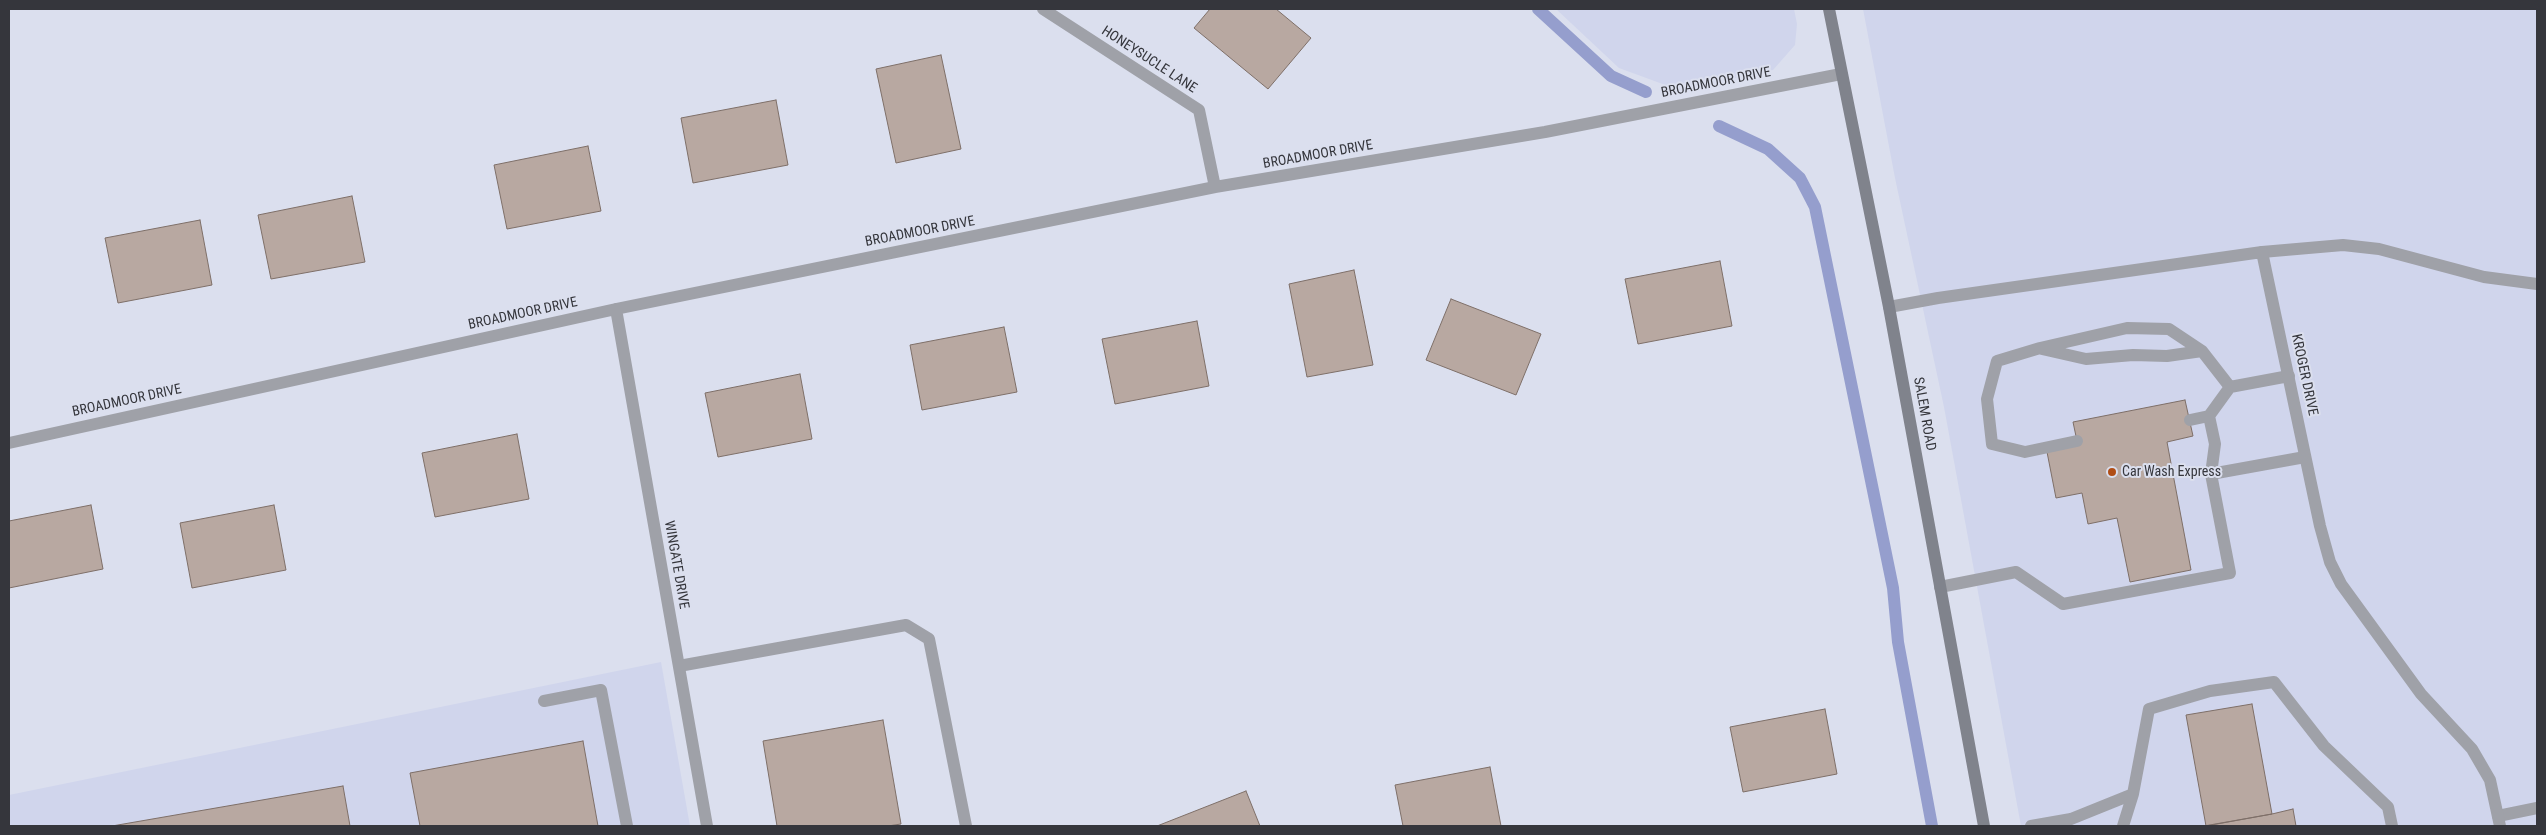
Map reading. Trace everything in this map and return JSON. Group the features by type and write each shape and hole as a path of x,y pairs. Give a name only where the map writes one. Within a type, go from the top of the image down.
{"main road":[{"name":"SALEM ROAD","path":"1829,9 1889,307 1984,826"}],"street":[{"name":"HONEYSUCLE LANE","path":"1042,9 1199,110 1215,188"},
{"name":"BROADMOOR DRIVE","path":"9,443 616,309 1215,188 1545,132 1841,74"},
{"path":"1889,307 1938,298 2262,252 2342,245 2379,249 2484,277 2537,284"},
{"name":"KROGER DRIVE","path":"2262,252 2320,526 2330,562 2342,584 2420,694 2472,749 2490,780 2499,821"},
{"name":"WINGATE DRIVE","path":"616,309 707,826"},
{"path":"2077,441 2024,452 1992,444 1987,399 1997,361 2040,348 2127,328 2169,329 2202,351 2230,387"},
{"path":"2040,348 2086,359 2133,355 2168,356 2202,351"},
{"path":"2190,420 2209,416 2230,387 2289,376"},
{"path":"1940,587 2016,572 2063,604 2230,573 2211,474 2215,444 2209,416"},
{"path":"2211,474 2305,457"},
{"path":"679,666 906,625 929,639 966,826"},
{"path":"2122,826 2133,794 2149,709 2210,691 2274,682 2324,746 2388,807 2392,826"},
{"path":"544,701 601,690 627,826"},
{"path":"2032,826 2071,819 2133,794"},
{"path":"2499,821 2537,808"}],"shaded area":[{"path":"1556,9 1794,9 1797,24 1795,45 1773,70 1679,90 1619,68"},
{"path":"1863,9 2537,9 2537,826 2021,826 1944,407 1895,178"},
{"path":"661,662 690,826 9,826 9,795"}],"building":[{"path":"1210,9 1276,9 1311,38 1268,89 1194,28"},
{"path":"941,55 961,149 896,163 876,69"},
{"path":"776,100 788,165 693,183 681,118"},
{"path":"588,146 601,211 507,229 494,165"},
{"path":"352,196 365,262 271,279 258,215"},
{"path":"200,220 212,285 118,303 105,238"},
{"path":"1720,261 1732,326 1638,344 1625,279"},
{"path":"1354,270 1373,365 1307,377 1289,284"},
{"path":"1451,299 1541,334 1516,395 1426,360"},
{"path":"1197,321 1209,386 1115,404 1102,339"},
{"path":"1004,327 1017,392 922,410 910,345"},
{"path":"800,374 812,439 718,457 705,393"},
{"name":"Car Wash Express","path":"2185,400 2193,436 2167,442 2191,570 2130,582 2117,518 2088,524 2082,493 2056,498 2047,452 2077,441 2073,422"},
{"path":"517,434 529,499 435,517 422,453"},
{"path":"91,505 103,569 9,588 9,521"},
{"path":"274,505 286,570 192,588 180,523"},
{"path":"2252,704 2272,814 2206,826 2186,715"},
{"path":"1825,709 1837,774 1743,792 1730,727"},
{"path":"883,720 901,824 888,826 777,826 763,741"},
{"path":"583,741 598,826 420,826 410,773"},
{"path":"1490,767 1501,826 1403,826 1395,785"},
{"path":"343,786 350,826 112,826"},
{"path":"1246,791 1260,826 1157,826"},
{"path":"2293,809 2296,826 2204,826 2272,814"}],"waterway":[{"path":"1538,9 1611,76 1646,92"},
{"path":"1719,126 1768,149 1800,178 1815,207 1893,588 1898,642 1932,826"}],"place":[{"name":"Car Wash Express","path":"2112,472"}]}
